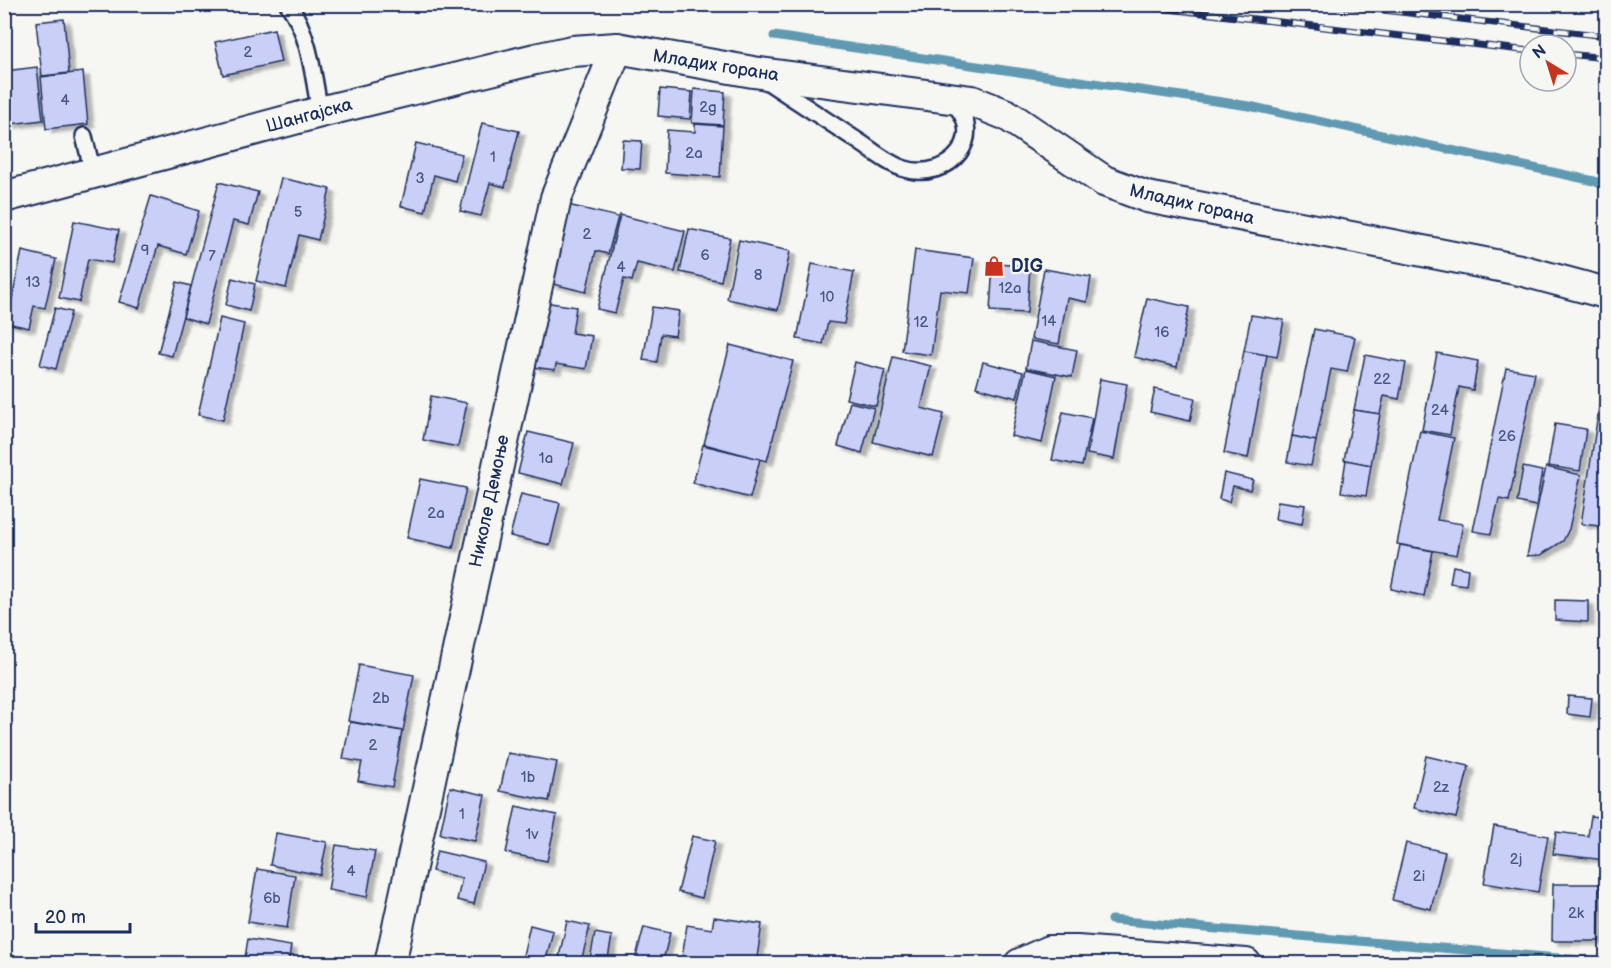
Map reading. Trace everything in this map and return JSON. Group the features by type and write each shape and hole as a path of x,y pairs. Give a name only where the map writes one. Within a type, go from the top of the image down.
{"street":[{"name":"Шангајска","path":"4,197 320,112 535,59 572,51 617,48"},
{"name":"Младих горана","path":"617,48 753,72 972,101 1007,115 1074,163 1104,181 1147,197 1520,270 1606,293"},
{"name":"Николе Демоње","path":"390,963 556,198 617,48"},
{"path":"1020,963 1049,951 1246,963"}],"lane":[{"path":"288,4 296,15 308,49 320,112"},
{"path":"753,72 892,163 921,172 936,170 947,165 959,154 966,141 963,117 958,107 949,99 938,95"},
{"path":"84,136 93,173"}],"building":[{"path":"64,19 69,73 42,76 36,22"},
{"path":"274,29 281,62 223,75 215,42"},
{"path":"37,67 43,120 10,124 5,71"},
{"path":"83,72 88,124 46,129 41,77"},
{"path":"660,89 692,92 690,119 658,116"},
{"path":"694,89 725,92 723,125 692,123"},
{"path":"482,123 519,131 505,187 490,183 481,216 460,211"},
{"path":"695,124 723,126 720,177 665,173 667,130 695,132"},
{"path":"623,140 642,141 640,169 621,168"},
{"path":"416,143 462,154 455,181 434,175 425,212 401,206"},
{"path":"281,178 330,189 318,240 299,235 286,288 256,281"},
{"path":"219,182 258,192 249,225 233,221 206,324 183,317"},
{"path":"151,196 199,211 186,254 158,246 139,308 119,302"},
{"path":"568,205 618,217 608,254 596,251 586,292 549,283"},
{"path":"620,215 685,231 675,272 637,263 632,281 624,279 615,313 597,309"},
{"path":"74,221 119,230 112,263 88,259 79,302 59,298"},
{"path":"689,229 730,238 721,281 680,272"},
{"path":"739,240 790,251 778,310 727,299"},
{"path":"915,250 974,258 969,293 940,290 931,355 902,351"},
{"path":"22,251 56,259 45,308 34,306 29,328 7,323"},
{"path":"812,264 854,272 844,324 828,322 823,344 797,339"},
{"path":"993,264 1030,266 1027,313 990,311"},
{"path":"1044,269 1091,277 1087,302 1067,298 1059,344 1031,339"},
{"path":"232,278 255,284 249,311 226,305"},
{"path":"177,282 191,286 172,356 158,353"},
{"path":"1147,298 1189,307 1177,367 1134,357"},
{"path":"544,302 576,307 572,333 592,336 586,369 556,364 555,370 533,367"},
{"path":"652,307 679,311 675,336 661,334 657,362 643,360"},
{"path":"55,308 71,312 56,369 40,365"},
{"path":"1251,315 1284,320 1277,357 1244,351"},
{"path":"220,318 244,324 223,420 198,415"},
{"path":"1314,329 1355,337 1347,372 1331,369 1316,441 1292,436"},
{"path":"1031,341 1077,350 1072,377 1026,368"},
{"path":"730,345 793,361 767,461 704,444"},
{"path":"1244,351 1267,355 1248,458 1224,453"},
{"path":"1437,353 1478,361 1473,390 1459,387 1450,435 1422,430"},
{"path":"1365,355 1406,363 1399,399 1384,396 1380,414 1354,410"},
{"path":"893,357 931,366 921,408 944,414 933,457 873,442"},
{"path":"855,362 885,370 876,406 846,399"},
{"path":"983,362 1023,372 1017,398 976,387"},
{"path":"1506,368 1535,373 1509,501 1499,499 1491,534 1473,531"},
{"path":"1026,369 1056,376 1042,443 1011,436"},
{"path":"1100,379 1127,384 1114,459 1087,454"},
{"path":"1155,389 1195,398 1190,421 1150,412"},
{"path":"431,396 467,403 458,447 423,440"},
{"path":"1600,401 1606,402 1606,486 1600,526 1581,524"},
{"path":"850,402 874,408 862,453 838,446"},
{"path":"1354,410 1380,414 1371,465 1344,460"},
{"path":"1063,412 1092,418 1082,466 1052,460"},
{"path":"1555,424 1586,429 1580,471 1548,466"},
{"path":"1420,431 1454,438 1437,520 1463,524 1457,555 1397,544"},
{"path":"528,432 574,443 563,484 518,473"},
{"path":"1292,436 1316,441 1311,466 1287,462"},
{"path":"703,445 760,459 750,498 693,483"},
{"path":"1346,460 1371,465 1366,496 1341,492"},
{"path":"1523,467 1542,471 1536,506 1517,502"},
{"path":"1546,467 1581,475 1569,529 1563,541 1541,555 1527,556"},
{"path":"1224,473 1253,480 1250,490 1233,486 1229,502 1219,499"},
{"path":"420,479 466,488 453,548 407,538"},
{"path":"521,494 560,503 550,545 510,536"},
{"path":"1278,501 1305,505 1302,524 1275,519"},
{"path":"1400,545 1433,551 1424,596 1391,589"},
{"path":"1453,566 1468,569 1466,585 1450,583"},
{"path":"1555,600 1588,601 1588,622 1555,620"},
{"path":"359,665 414,675 403,731 348,721"},
{"path":"1568,696 1592,698 1590,717 1567,714"},
{"path":"350,722 402,731 392,787 358,781 362,762 343,759"},
{"path":"508,753 557,762 549,801 500,791"},
{"path":"1426,756 1469,766 1456,818 1414,808"},
{"path":"450,787 485,795 475,841 440,834"},
{"path":"516,806 557,815 547,861 506,853"},
{"path":"1591,816 1606,818 1606,860 1553,854 1556,832 1588,836"},
{"path":"1494,826 1548,836 1538,892 1484,883"},
{"path":"276,833 327,842 320,875 270,865"},
{"path":"692,836 715,841 702,898 678,892"},
{"path":"1406,843 1445,852 1431,909 1392,900"},
{"path":"336,845 375,851 367,897 328,890"},
{"path":"437,851 484,862 474,904 457,900 462,878 432,871"},
{"path":"257,869 295,875 287,928 248,922"},
{"path":"1553,884 1600,884 1599,941 1552,941"},
{"path":"714,917 762,924 756,964 681,964 687,925 712,929"},
{"path":"567,921 590,926 581,962 559,957"},
{"path":"530,925 553,931 545,964 521,964"},
{"path":"644,927 670,933 662,964 634,964"},
{"path":"595,933 612,936 607,964 589,964"},
{"path":"248,939 291,946 288,964 244,964"},
{"path":"14,956 44,964 12,964"},
{"path":"414,957 449,964 413,964"}],"waterway":[{"path":"774,36 1249,106 1594,181 1606,186"},
{"path":"1111,920 1606,962"}],"railway":[{"path":"1125,4 1518,50"},
{"path":"1332,4 1606,36"},
{"path":"1578,55 1606,58"}],"place":[{"name":"DIG","path":"994,266"}]}
